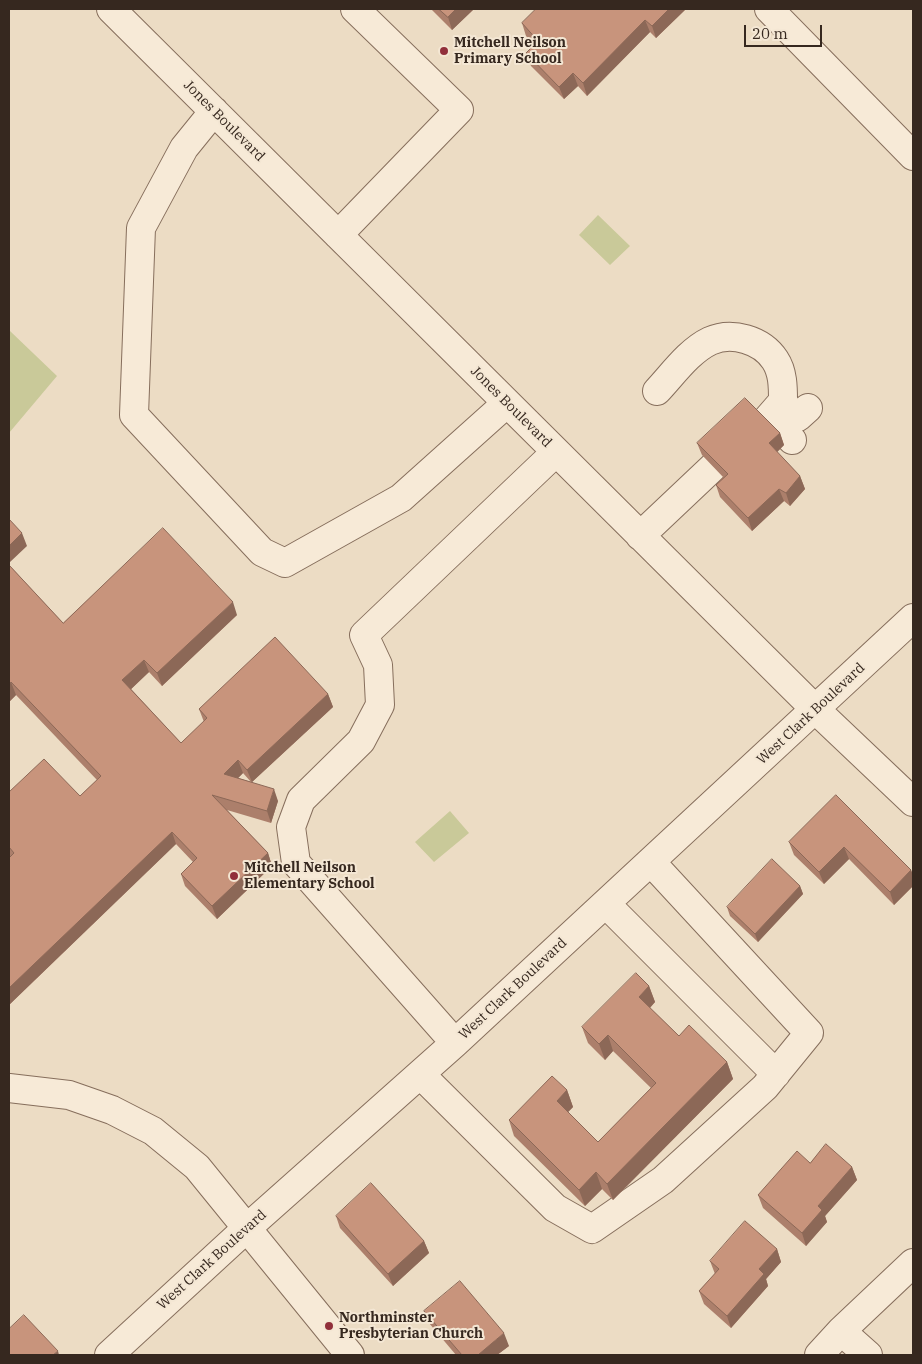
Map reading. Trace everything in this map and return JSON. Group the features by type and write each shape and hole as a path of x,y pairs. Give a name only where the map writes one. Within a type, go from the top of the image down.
{"street":[{"name":"Jones Boulevard","path":"111,9 816,710 913,802"},
{"path":"338,235 459,110 355,9"},
{"path":"769,9 913,156"},
{"path":"214,111 184,148 141,228 134,415 262,552 285,563 401,498 507,403"},
{"path":"657,391 698,348 711,340 728,336 745,338 763,347 776,361 783,380 783,420"},
{"path":"455,1043 296,863 291,827 301,800 361,741 380,705 378,665 364,635 556,452"},
{"path":"646,541 718,472"},
{"name":"West Clark Boulevard","path":"109,1355 247,1228 455,1043 913,618"},
{"path":"420,1074 555,1208 592,1228 663,1180 765,1088 809,1033 651,862"},
{"path":"606,904 776,1074"},
{"path":"9,1088 69,1095 112,1110 153,1131 197,1167 350,1355"},
{"path":"819,1355 913,1263"},
{"path":"842,1331 868,1355"}],"green space":[{"path":"598,215 630,246 610,265 579,235"},
{"path":"9,332 57,376 9,433"},
{"path":"450,811 469,833 434,862 415,842"}],"building":[{"path":"439,9 456,9 448,17"},
{"name":"Mitchell Neilson Primary School","path":"536,9 669,9 652,26 645,20 583,83 573,73 559,87 526,53 538,41 522,23"},
{"path":"745,398 780,433 769,443 800,476 786,493 779,489 748,518 716,485 728,474 697,443"},
{"path":"9,519 22,533 9,546"},
{"name":"Mitchell Neilson Elementary School","path":"163,528 233,602 157,673 144,660 122,680 181,743 207,718 199,709 275,637 328,694 247,770 238,760 224,774 274,789 267,811 212,795 268,853 212,906 181,874 197,858 172,832 9,988 9,858 14,853 9,847 9,792 44,759 80,796 101,776 11,682 9,685 9,565 63,623"},
{"path":"836,795 911,870 890,892 844,847 819,872 789,842"},
{"path":"772,859 800,886 755,934 727,907"},
{"path":"636,973 649,986 639,997 679,1036 689,1025 727,1062 607,1184 596,1172 579,1190 509,1120 552,1076 567,1090 557,1101 598,1142 656,1083 608,1035 599,1044 582,1027"},
{"path":"826,1144 852,1167 818,1206 822,1210 802,1233 758,1195 797,1151 810,1163"},
{"path":"371,1183 424,1241 388,1274 336,1216"},
{"path":"745,1221 777,1249 759,1269 764,1274 727,1316 699,1291 719,1269 710,1261"},
{"path":"460,1281 504,1333 478,1355 462,1355 424,1311"},
{"path":"24,1315 58,1351 53,1355 9,1355 9,1329"}],"place":[{"name":"Mitchell Neilson Primary School","path":"444,51"},
{"name":"Mitchell Neilson Elementary School","path":"234,876"},
{"name":"Northminster Presbyterian Church","path":"329,1326"}]}
